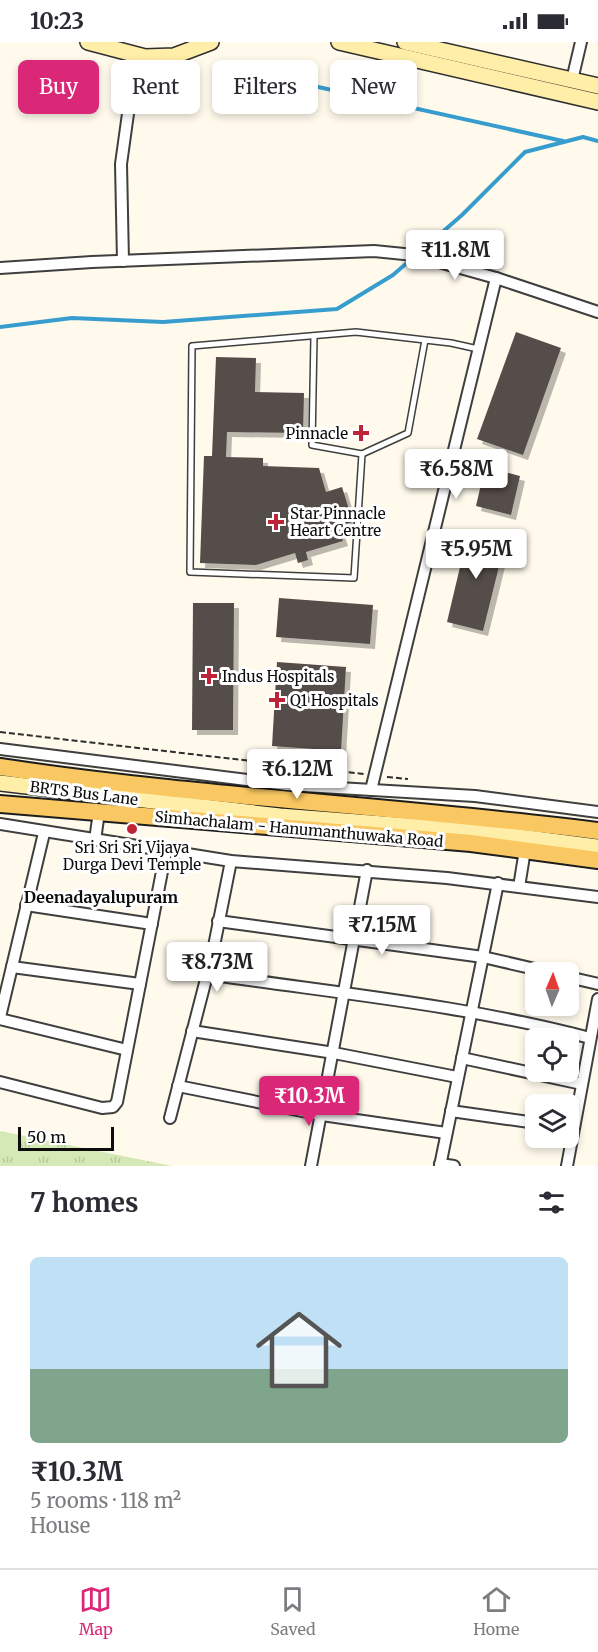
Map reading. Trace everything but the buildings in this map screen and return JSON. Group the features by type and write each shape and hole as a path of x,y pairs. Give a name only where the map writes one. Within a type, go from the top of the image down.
{"main road":[{"name":"Simhachalam - Hanumanthuwaka Road","path":"0,767 196,792 437,812 598,831"},
{"name":"Simhachalam - Hanumanthuwaka Road","path":"0,804 525,850 598,860"}],"street":[{"path":"88,42 145,57 174,56 211,42"},
{"path":"339,42 397,48 598,102"},
{"path":"405,42 598,86"},
{"path":"572,80 581,42"},
{"path":"123,261 121,164 131,92 145,57"},
{"path":"0,268 374,251 418,256 496,278 598,312"},
{"path":"371,790 496,278"},
{"path":"0,749 287,785 475,796 598,812"},
{"name":"BRTS Bus Lane","path":"0,783 280,816 474,831 598,847"},
{"path":"95,840 99,812"},
{"path":"0,824 231,861 367,870 498,883 598,897"},
{"path":"44,832 0,1018 127,1050"},
{"path":"519,887 525,850"},
{"path":"0,1082 102,1108 113,1107 117,1102 166,851"},
{"path":"170,1118 207,974 231,861"},
{"path":"311,1166 367,870"},
{"path":"454,1166 440,1165 498,883"},
{"path":"26,905 152,924"},
{"path":"219,921 355,937 483,957 525,967"},
{"path":"12,967 140,984"},
{"path":"207,974 471,1011 531,1022 590,1038"},
{"path":"579,980 598,984"},
{"path":"579,1096 597,1014 598,999"},
{"path":"192,1031 334,1053 457,1077"},
{"path":"462,1059 582,1084"},
{"path":"178,1086 322,1115 446,1134"},
{"path":"451,1110 525,1121"},
{"path":"567,1166 569,1148"}],"lane":[{"path":"362,454 354,578 190,572 192,346 356,332 478,349"},
{"path":"314,336 312,445 362,454 408,433 425,340"}],"path":[{"path":"0,732 408,779"}],"green space":[{"path":"0,1131 172,1166 0,1166"}],"waterway":[{"path":"318,87 563,141"},
{"path":"0,327 72,318 163,322 337,309 393,275 462,215 525,152 583,137 598,141"}],"place":[{"name":"Pinnacle","path":"361,433"},
{"name":"Star Pinnacle Heart Centre","path":"276,522"},
{"name":"Indus Hospitals","path":"209,676"},
{"name":"Q1 Hospitals","path":"277,700"},
{"name":"Sri Sri Sri Vijaya Durga Devi Temple","path":"132,829"}],"district":[{"name":"Deenadayalupuram","path":"101,897"}]}
